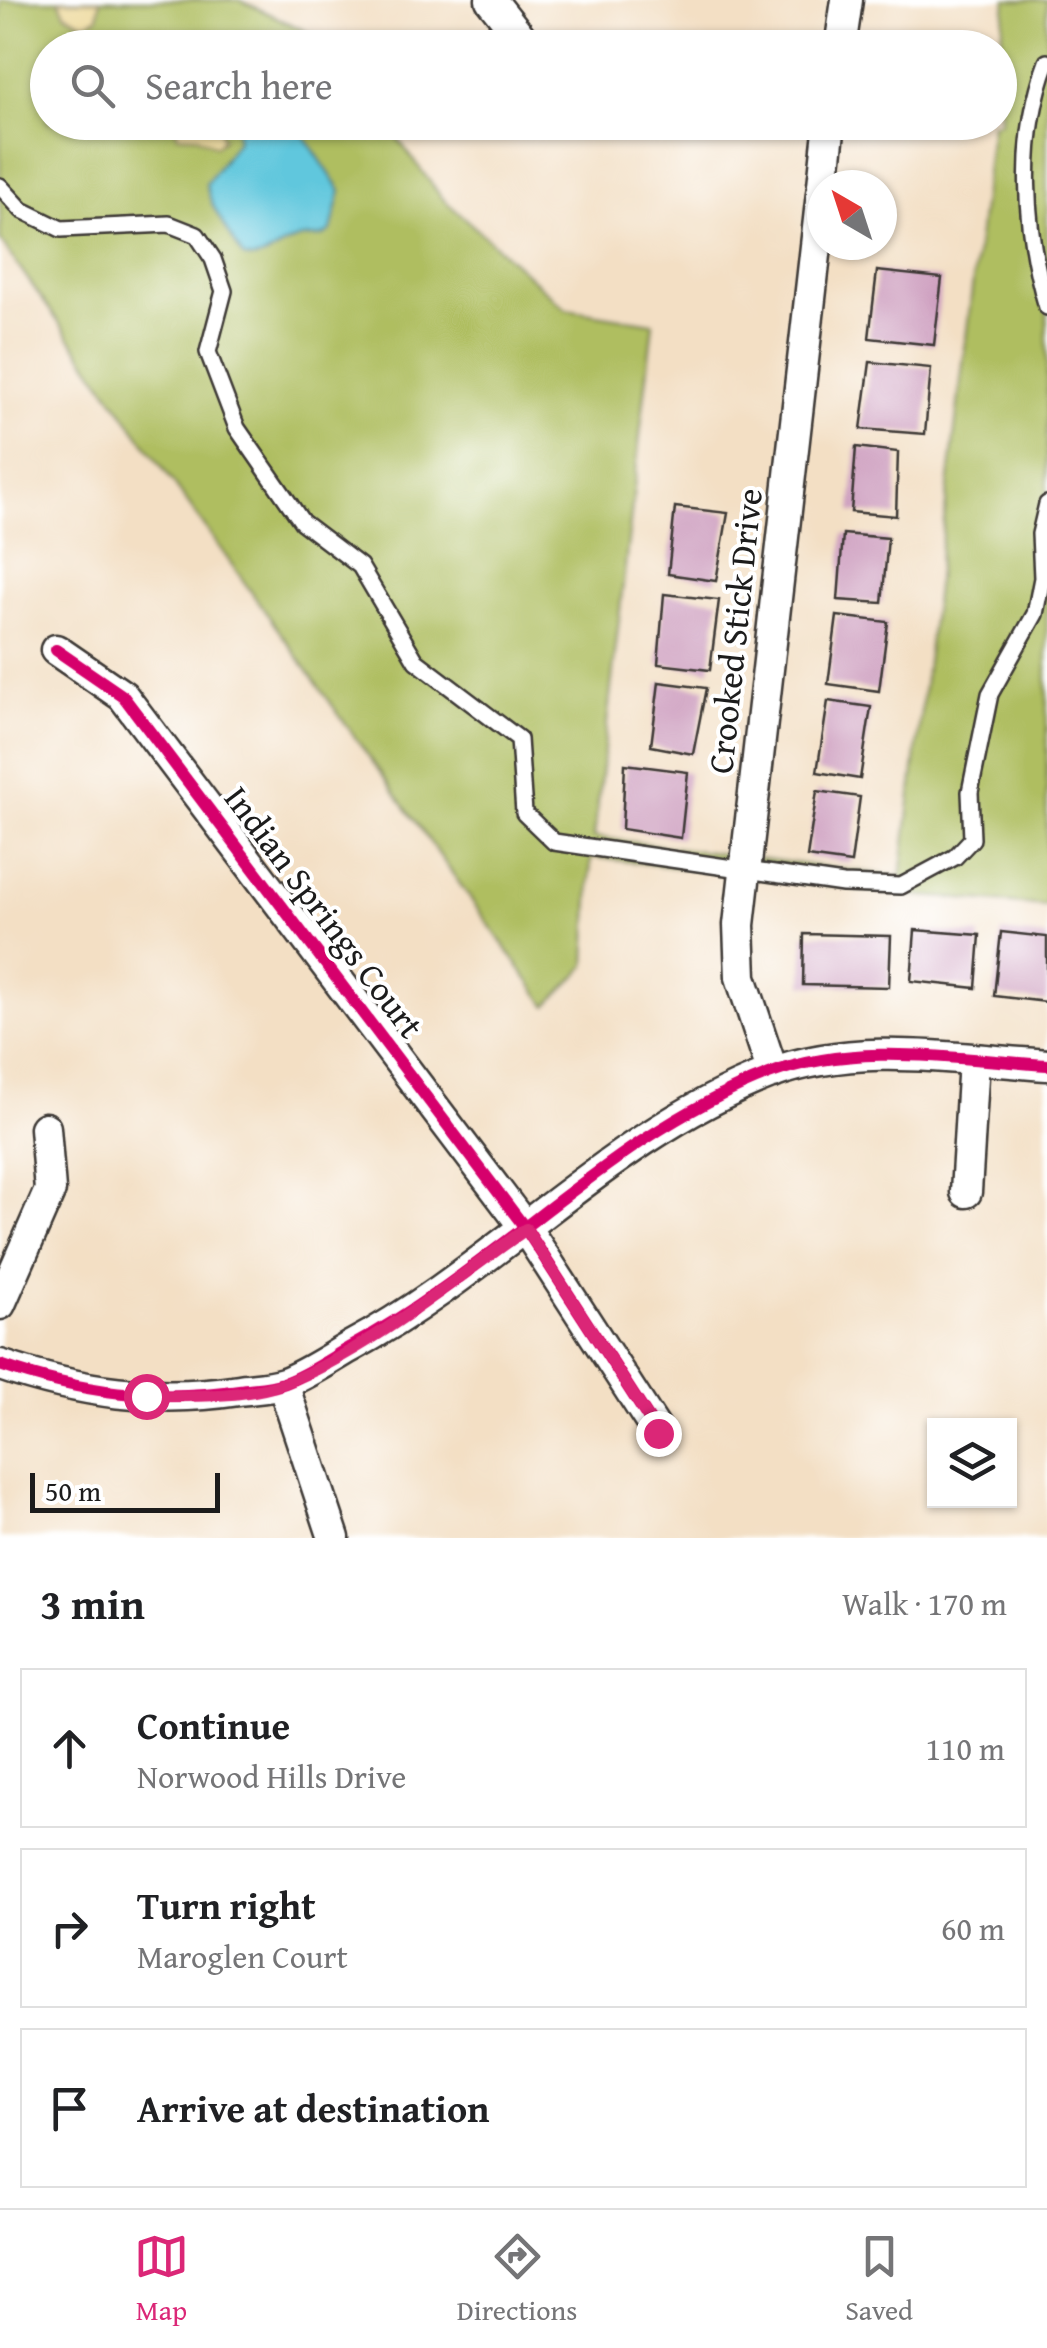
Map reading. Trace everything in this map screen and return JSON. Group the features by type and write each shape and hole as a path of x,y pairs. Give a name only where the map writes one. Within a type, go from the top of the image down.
{"street":[{"path":"491,0 514,30"},
{"path":"843,30 847,0"},
{"path":"825,170 828,140"},
{"name":"Crooked Stick Drive","path":"773,1072 740,977 739,925 814,260"},
{"name":"Indian Springs Court","path":"56,650 123,696 526,1229 658,1433"},
{"path":"0,1365 97,1392 146,1396 200,1396 283,1384 390,1326 658,1129 706,1100 773,1072 864,1053 1047,1064"},
{"path":"966,1192 974,1060"},
{"path":"0,1304 50,1190 45,1128"},
{"path":"283,1384 334,1538"}],"lane":[{"path":"1047,62 1032,122 1028,164 1032,248 1047,306"},
{"path":"0,186 22,210 61,229 169,224 198,235 213,258 224,291 208,352 238,428 302,522 360,566 416,661 519,739 524,813 554,842 746,871 901,886 965,848 972,839 970,792 990,694 1035,614 1042,578 1040,534 1047,504"}],"green space":[{"path":"0,0 240,0 303,30 30,30 30,140 399,140 442,198 566,309 653,323 594,837 901,877 990,140 1017,140 1017,30 1003,30 1006,0 1047,0 1047,906 896,894 591,857 586,966 547,1006 0,240"}],"sand":[{"path":"59,0 100,0 98,17 85,24 65,13"}],"water":[{"path":"307,140 341,191 331,231 292,241 259,258 243,257 216,212 206,184 237,141"}],"building":[{"path":"877,271 942,278 934,345 869,338"},
{"path":"870,362 931,368 925,434 861,429"},
{"path":"856,447 898,452 896,516 851,512"},
{"path":"675,507 728,513 716,581 668,574"},
{"path":"843,534 888,538 882,603 838,600"},
{"path":"664,594 719,600 710,670 658,664"},
{"path":"837,616 888,622 879,691 828,684"},
{"path":"659,682 706,688 693,754 651,746"},
{"path":"828,701 871,707 860,779 817,772"},
{"path":"625,764 688,772 681,838 622,829"},
{"path":"817,791 860,797 851,863 807,857"},
{"path":"915,930 980,935 976,988 911,981"},
{"path":"1001,932 1047,937 1047,1002 994,996"},
{"path":"804,934 891,936 889,987 803,985"}],"cycle path":[{"path":"56,650 123,696 526,1229 658,1433"},
{"path":"0,1365 88,1388 148,1395 208,1394 279,1385 404,1315 658,1131 769,1074 802,1064 871,1055 1047,1065"}],"route":[{"path":"146,1396 200,1396 283,1384 390,1326 526,1229 638,1396 658,1433"}]}
